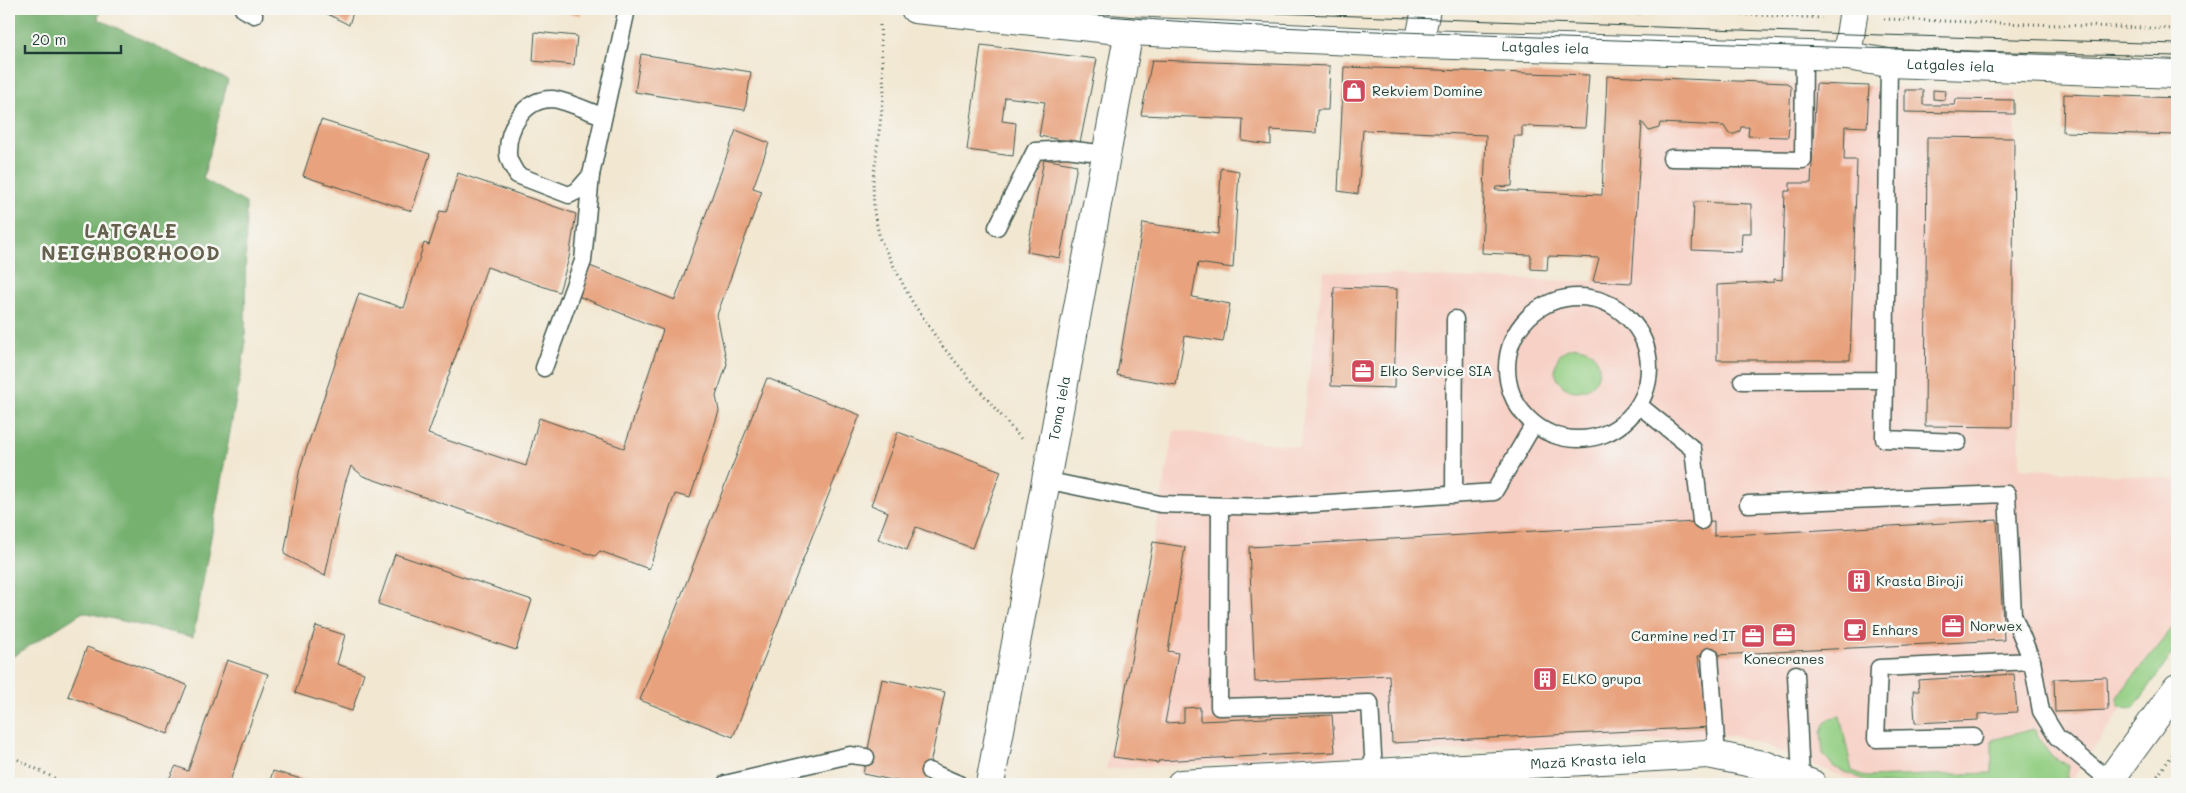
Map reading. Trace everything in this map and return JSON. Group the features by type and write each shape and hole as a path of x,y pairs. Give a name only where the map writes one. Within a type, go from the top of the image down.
{"street":[{"name":"Latgales iela","path":"915,9 1129,31 1419,44 1847,56 1889,63 2177,74"},
{"path":"1419,44 1426,9"},
{"path":"1847,56 1853,12"},
{"name":"Toma iela","path":"990,784 1129,31"},
{"path":"2108,783 2177,688"},
{"name":"Mazā Krasta iela","path":"1181,784 1320,780 1374,772 1708,754 1764,775 1806,782"}],"lane":[{"path":"544,368 583,261 591,175 627,9"},
{"path":"1671,158 1803,160 1804,55"},
{"path":"1889,63 1884,440 1958,442"},
{"path":"591,175 577,191 569,195 517,175 508,156 509,138 522,111 532,104 552,99 603,116"},
{"path":"997,227 1035,151 1066,148 1106,154"},
{"path":"1585,296 1609,303 1629,317 1643,337 1650,360 1649,384 1640,406 1623,424 1602,436 1578,440 1554,436 1534,424 1518,407 1509,386 1507,363 1512,341 1524,322 1541,307 1562,298 1585,296"},
{"path":"1454,495 1455,319"},
{"path":"1742,381 1885,380"},
{"path":"1640,406 1693,449 1701,521"},
{"path":"1045,480 1160,504 1268,508 1494,492 1534,424"},
{"path":"1748,504 2007,494 2014,615 2032,661 2041,711 2057,737 2108,783"},
{"path":"1220,506 1219,707 1370,703 1374,772"},
{"path":"1710,656 1717,756"},
{"path":"1974,737 1876,740 1879,668 2032,661"},
{"path":"1796,674 1806,782"},
{"path":"726,784 850,755 866,757"},
{"path":"929,770 959,784"}],"path":[{"path":"1642,10 1829,18 1836,12 1853,12 2177,29"},
{"path":"880,25 884,92 873,181 874,212 880,238 911,300 943,347 1028,447"},
{"path":"2152,784 2177,748"},
{"path":"9,755 66,784"}],"shaded area":[{"path":"1607,76 2015,92 2020,468 2177,479 2177,632 2071,781 1860,783 1738,736 1106,769 1109,750 1114,750 1174,430 1299,447 1324,271 1477,279 1593,281 1599,258"}],"green space":[{"path":"9,9 100,9 98,19 228,80 203,179 246,203 245,349 193,637 83,612 12,657 9,652"},
{"path":"1581,347 1593,353 1598,360 1598,378 1593,385 1586,390 1573,391 1565,388 1558,381 1555,365 1558,357 1565,350"},
{"path":"2177,622 2177,648 2134,708 2118,707 2117,697"},
{"path":"1840,716 1852,771 1867,777 1992,773 1992,740 2034,729 2050,755 2069,766 2066,784 1873,784 1834,767 1823,754 1821,732 1824,724 1830,718"}],"building":[{"path":"318,9 354,9 349,25"},
{"path":"556,9 581,9 581,15 555,11"},
{"path":"1600,9 1642,9 1641,14 1600,11"},
{"path":"535,32 577,36 574,65 533,61"},
{"path":"981,45 1097,59 1080,143 1039,136 1045,102 1005,97 1002,121 1016,123 1013,156 967,150"},
{"path":"641,54 751,72 745,110 635,92"},
{"path":"1152,60 1330,66 1328,110 1317,110 1316,133 1271,130 1271,145 1242,141 1243,119 1141,115"},
{"path":"1344,67 1589,75 1585,128 1522,126 1522,136 1514,136 1512,186 1496,187 1495,190 1602,195 1607,76 1787,83 1791,87 1788,137 1748,136 1749,127 1741,127 1740,131 1735,134 1729,134 1724,126 1660,123 1659,128 1649,131 1642,122 1632,283 1593,281 1599,258 1548,256 1547,270 1531,269 1531,255 1482,253 1486,135 1363,130 1358,194 1338,191"},
{"path":"1816,84 1869,86 1867,127 1845,126 1844,160 1857,160 1850,360 1717,360 1717,285 1774,282 1774,279 1782,280 1785,191 1790,191 1790,183 1811,183"},
{"path":"1905,90 1923,90 1923,105 1955,105 1956,99 2014,100 2014,114 1905,112"},
{"path":"1933,90 1946,91 1945,100 1933,99"},
{"path":"2064,94 2177,98 2177,135 2063,132"},
{"path":"321,120 430,154 412,211 303,176"},
{"path":"736,130 769,143 753,188 762,191 717,315 727,364 716,396 719,411 690,498 675,494 649,569 600,551 595,556 363,476 351,466 345,483 325,576 284,554 300,468 359,293 404,308 424,243 429,245 440,211 446,212 458,173 576,214 569,258 559,292 487,267 428,434 526,466 539,418 624,448 663,330 578,296 590,266 675,300"},
{"path":"1927,137 2014,138 2012,427 1925,426"},
{"path":"1044,159 1077,165 1060,258 1027,252"},
{"path":"1221,168 1239,171 1233,268 1198,263 1192,297 1230,304 1223,342 1185,336 1176,385 1117,375 1143,223 1218,234"},
{"path":"1694,202 1751,204 1751,233 1742,233 1741,252 1692,250"},
{"path":"1334,287 1397,289 1394,388 1331,386"},
{"path":"767,378 860,415 733,737 640,700"},
{"path":"898,432 1001,471 972,548 916,527 907,550 878,539 888,512 871,505"},
{"path":"1997,520 2004,640 1698,656 1711,727 1392,743 1389,675 1255,682 1249,547 1714,521 1714,536"},
{"path":"1153,542 1185,547 1168,651 1178,653 1165,723 1184,722 1184,708 1200,707 1200,721 1332,715 1335,752 1158,761 1158,763 1113,757"},
{"path":"395,554 532,600 516,650 378,604"},
{"path":"316,626 345,635 337,664 364,673 352,711 295,693"},
{"path":"87,647 187,685 168,734 68,696"},
{"path":"227,660 268,674 229,784 166,784 176,766 188,771"},
{"path":"2014,674 2017,712 1978,714 1978,720 1915,723 1913,691 1919,691 1918,680"},
{"path":"2107,677 2108,710 2055,712 2054,679"},
{"path":"882,679 945,692 926,784 911,784 863,774"},
{"path":"273,771 312,782 311,784 269,784"}],"tram line":[{"path":"1034,9 1153,20 1332,29 1761,45 2177,56"},
{"path":"1165,9 2177,44"}],"place":[{"name":"Rekviem Domine","path":"1354,91"},
{"name":"Elko Service SIA","path":"1363,371"},
{"name":"Krasta Biroji","path":"1859,581"},
{"name":"Norwex","path":"1953,626"},
{"name":"Enhars","path":"1855,630"},
{"name":"Konecranes","path":"1784,635"},
{"name":"Carmine red IT","path":"1753,636"},
{"name":"ELKO grupa","path":"1545,679"}],"district":[{"name":"LATGALE NEIGHBORHOOD","path":"131,242"}]}
